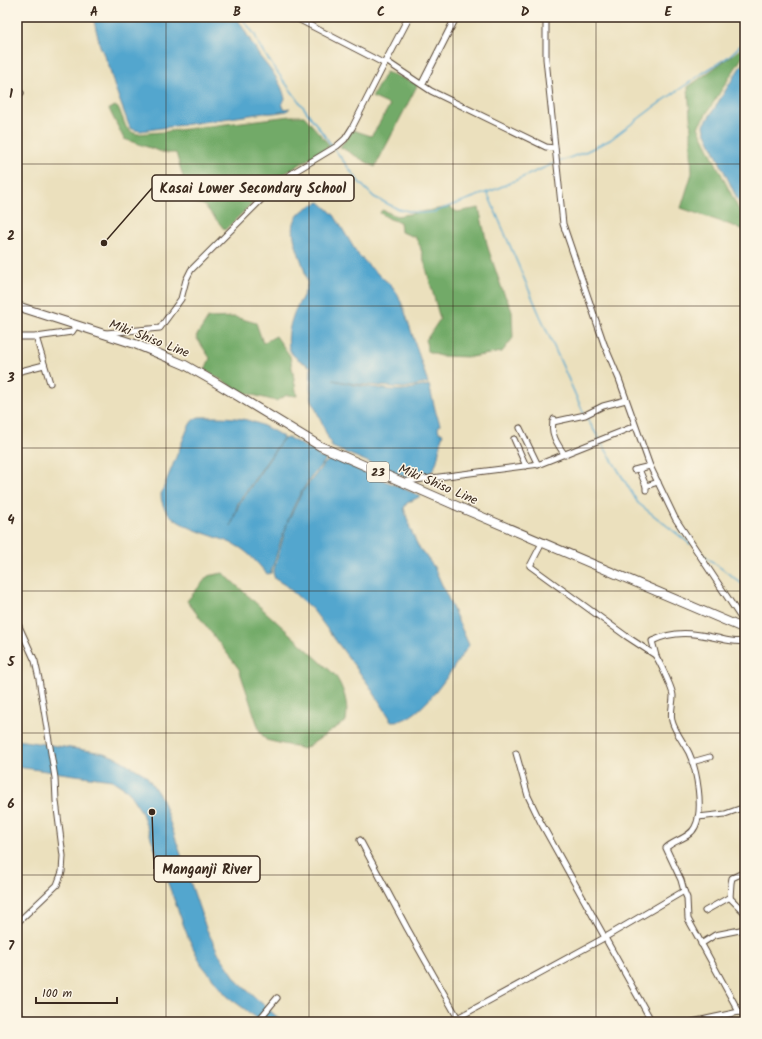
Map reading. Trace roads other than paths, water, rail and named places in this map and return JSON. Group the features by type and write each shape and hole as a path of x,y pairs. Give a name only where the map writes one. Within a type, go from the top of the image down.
{"main road":[{"name":"Miki Shiso Line","path":"17,306 142,347 185,365 320,446 744,629"}],"street":[{"path":"294,17 386,62 431,91 546,147 554,148"},
{"path":"104,334 160,328 181,299 186,280 191,270 278,183 345,139 409,17"},
{"path":"422,84 456,17"},
{"path":"546,17 546,59 563,224 604,344 650,466 675,518 745,624 744,629"},
{"path":"17,337 36,337 72,332 76,326"},
{"path":"36,337 50,383"},
{"path":"17,372 44,365"},
{"path":"565,455 551,427 553,420 586,415 599,408 626,400"},
{"path":"404,483 538,464 565,455 635,426"},
{"path":"520,428 538,464"},
{"path":"514,439 526,466"},
{"path":"650,466 637,469 646,488 658,482"},
{"path":"542,543 530,566 656,656"},
{"path":"17,622 40,679 63,856 62,872 57,885 17,923"},
{"path":"692,1022 742,1012 701,944 688,919 687,898 681,880 666,848 670,844 692,832 696,827 699,814 698,792 692,762 672,720 673,695 656,656 652,641 672,634 684,632 732,641 745,641"},
{"path":"516,753 531,802 604,938 652,1022"},
{"path":"692,762 710,757"},
{"path":"698,817 725,814 745,807"},
{"path":"360,840 407,928 459,1020"},
{"path":"745,872 732,878 730,883 730,897 745,913"},
{"path":"450,1022 459,1020 684,891"},
{"path":"705,911 730,897"},
{"path":"701,944 715,935 745,929"},
{"path":"257,1022 275,1000"},
{"path":"17,1011 26,1022"}],"water":[{"path":"93,17 235,17 239,21 259,55 279,82 285,99 282,103 284,109 290,108 287,111 141,131 130,128 114,85 109,66 100,46"},
{"path":"745,63 745,212 742,209 705,131 704,125 740,67"},
{"path":"320,202 334,215 357,253 370,267 392,286 397,293 404,309 428,383 404,388 355,384 333,380 355,385 393,390 404,390 429,385 440,424 438,428 439,432 443,434 437,460 429,475 407,478 332,447 312,400 310,388 311,367 297,359 290,351 288,340 291,321 307,286 307,279 294,238 293,229 299,214 307,208"},
{"path":"199,417 223,417 251,421 271,429 283,438 238,503 231,526 239,504 283,439 289,438 317,453 320,458 325,458 325,461 304,487 290,514 271,573 267,574 240,548 178,521 169,514 163,505 161,494 187,430 193,420"},
{"path":"333,459 421,496 407,503 404,508 410,528 418,546 434,567 469,645 448,676 421,708 401,720 390,721 390,718 368,684 313,610 285,585 275,579 273,573 288,521 302,492 323,465"},
{"path":"17,740 104,753 117,758 146,775 162,799 206,928 219,954 239,983 283,1022 262,1022 227,996 201,964 188,937 141,811 127,790 112,780 17,767"}],"waterway":[{"path":"241,17 255,35 260,47 275,69 359,182 374,197 398,209 420,213 434,212 496,189 555,163"},
{"path":"558,162 585,152 610,140 654,107 728,57 741,45 745,44"},
{"path":"487,192 584,414"},
{"path":"586,417 638,503 690,544"},
{"path":"702,554 745,586"}],"place":[{"name":"Kasai Lower Secondary School","path":"104,243"},
{"name":"Manganji River","path":"152,812"}]}
